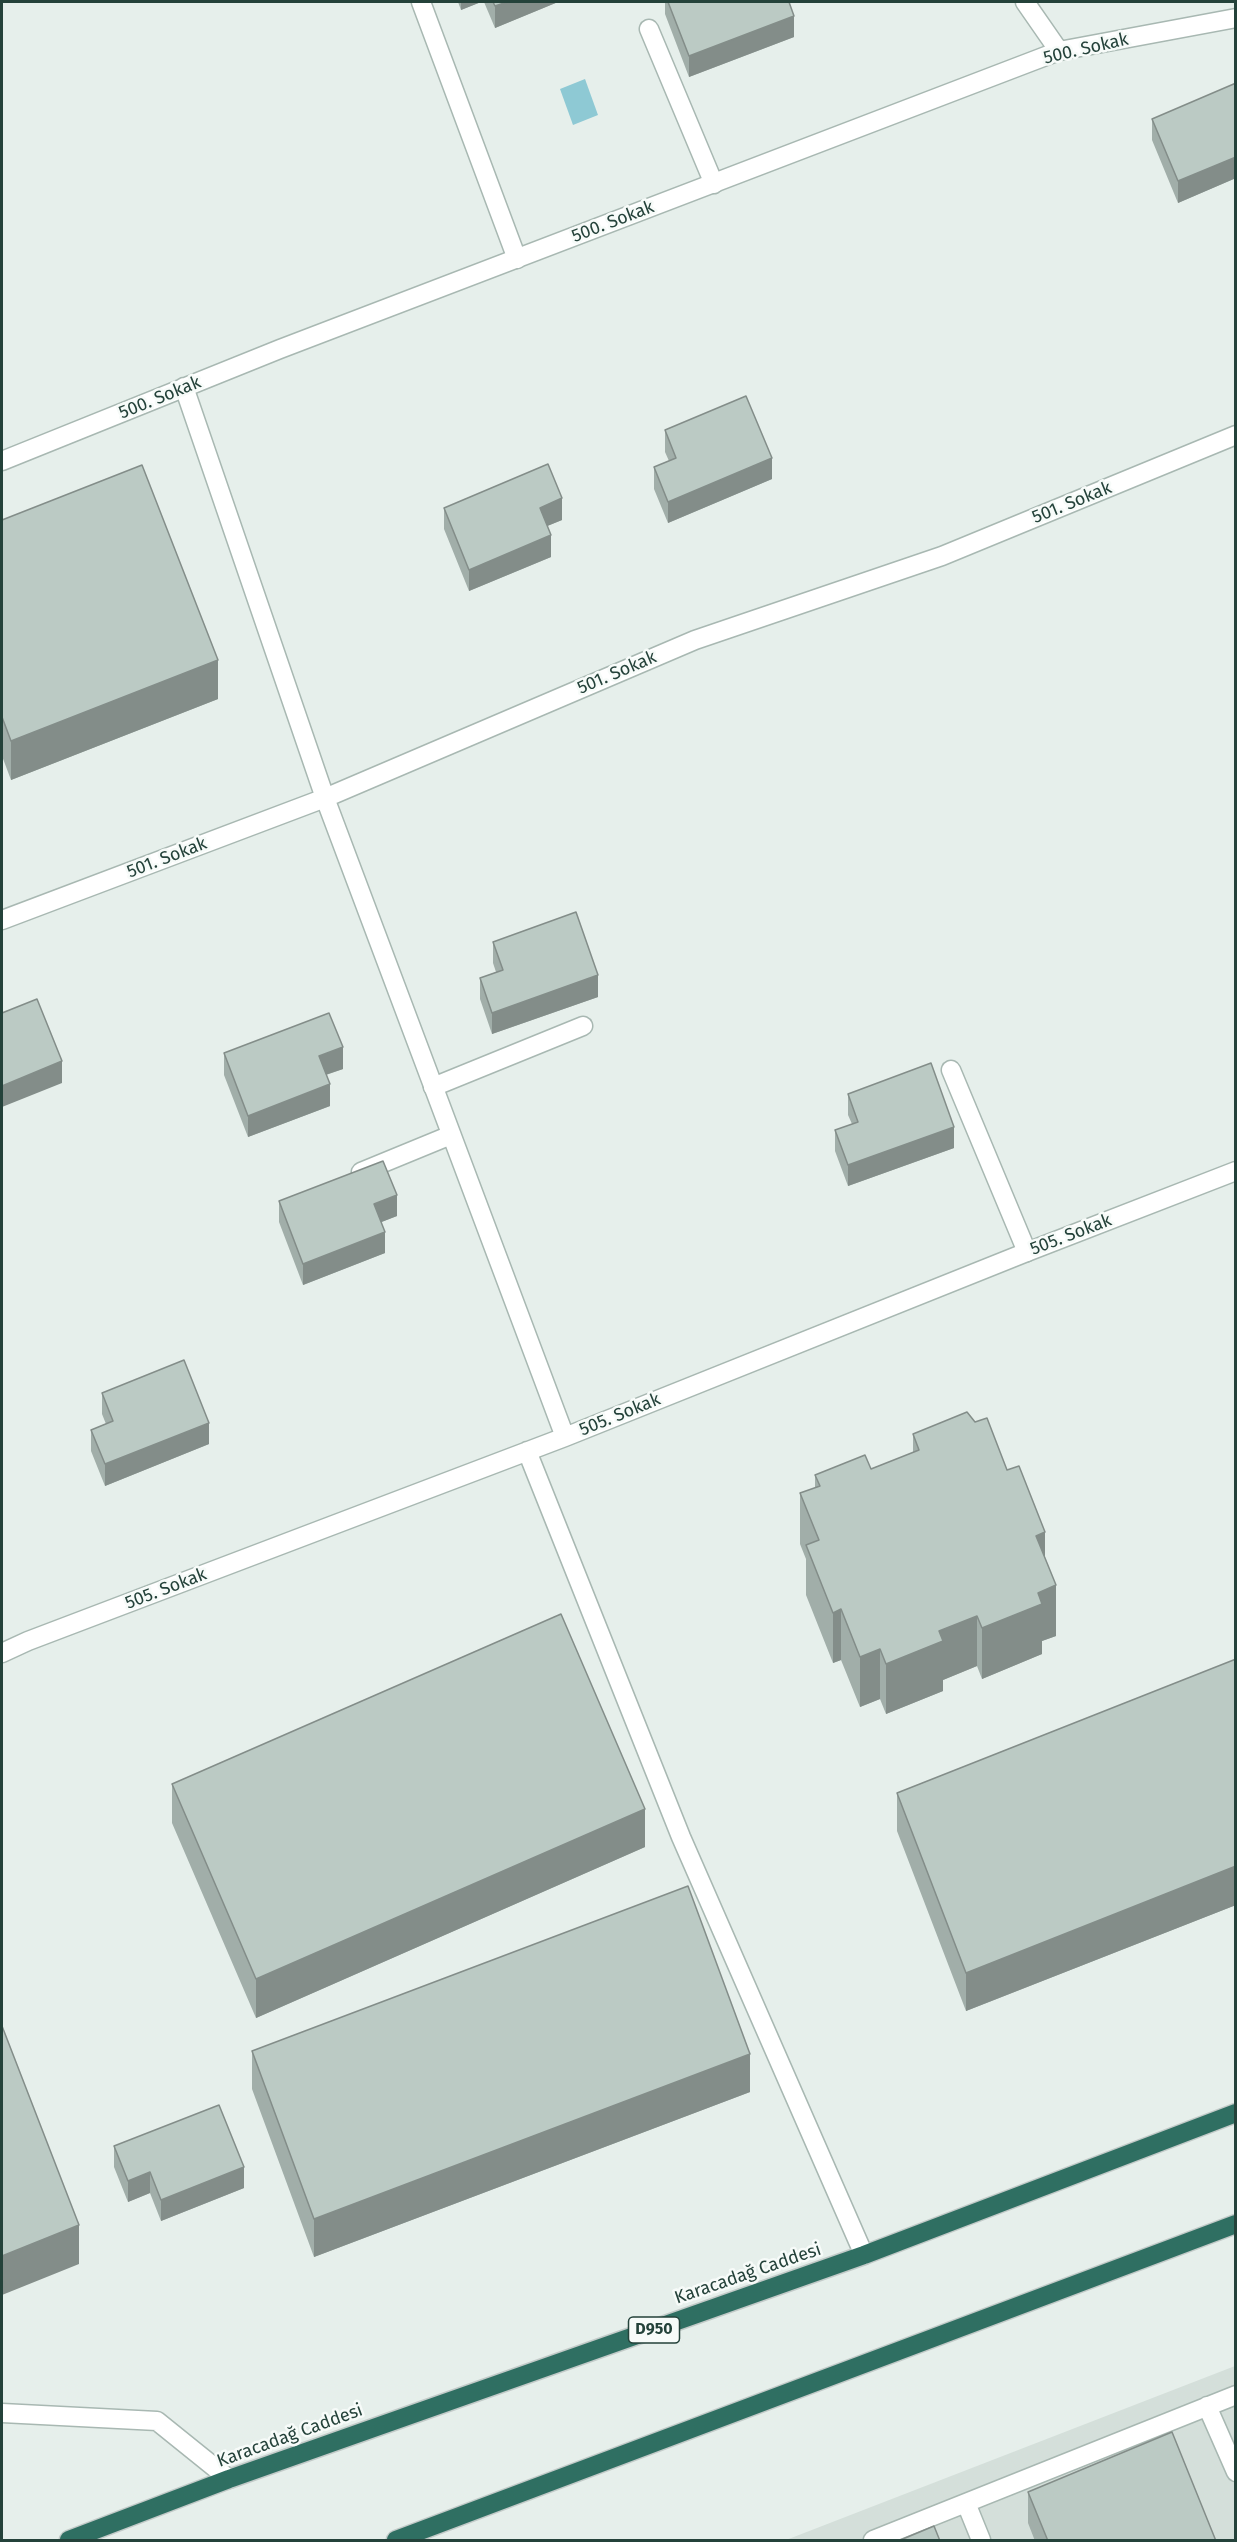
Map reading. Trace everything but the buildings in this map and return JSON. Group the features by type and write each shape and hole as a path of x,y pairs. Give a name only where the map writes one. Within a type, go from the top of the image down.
{"highway":[{"name":"Karacadağ Caddesi","path":"69,2541 229,2479 864,2256 1236,2113"},
{"path":"396,2541 1236,2224"}],"street":[{"path":"421,2 517,259"},
{"path":"1025,2 1059,51"},
{"name":"500. Sokak","path":"2,461 184,387 1059,51 1236,18"},
{"path":"649,29 714,184"},
{"path":"184,387 325,798 566,1437"},
{"name":"501. Sokak","path":"2,920 325,798 695,640 942,556 1236,435"},
{"path":"433,1087 583,1026"},
{"path":"951,1070 1027,1252"},
{"path":"341,1180 451,1135"},
{"name":"505. Sokak","path":"2,1653 28,1641 566,1437 1027,1252 1236,1171"},
{"path":"527,1451 681,1837 864,2256"},
{"path":"873,2541 1236,2395"},
{"path":"1207,2406 1236,2472"},
{"path":"2,2413 158,2421 229,2479"},
{"path":"966,2503 981,2541"}],"shaded area":[{"path":"1235,2366 1235,2540 786,2540"}],"water":[{"path":"585,79 598,115 573,125 560,89"}]}
